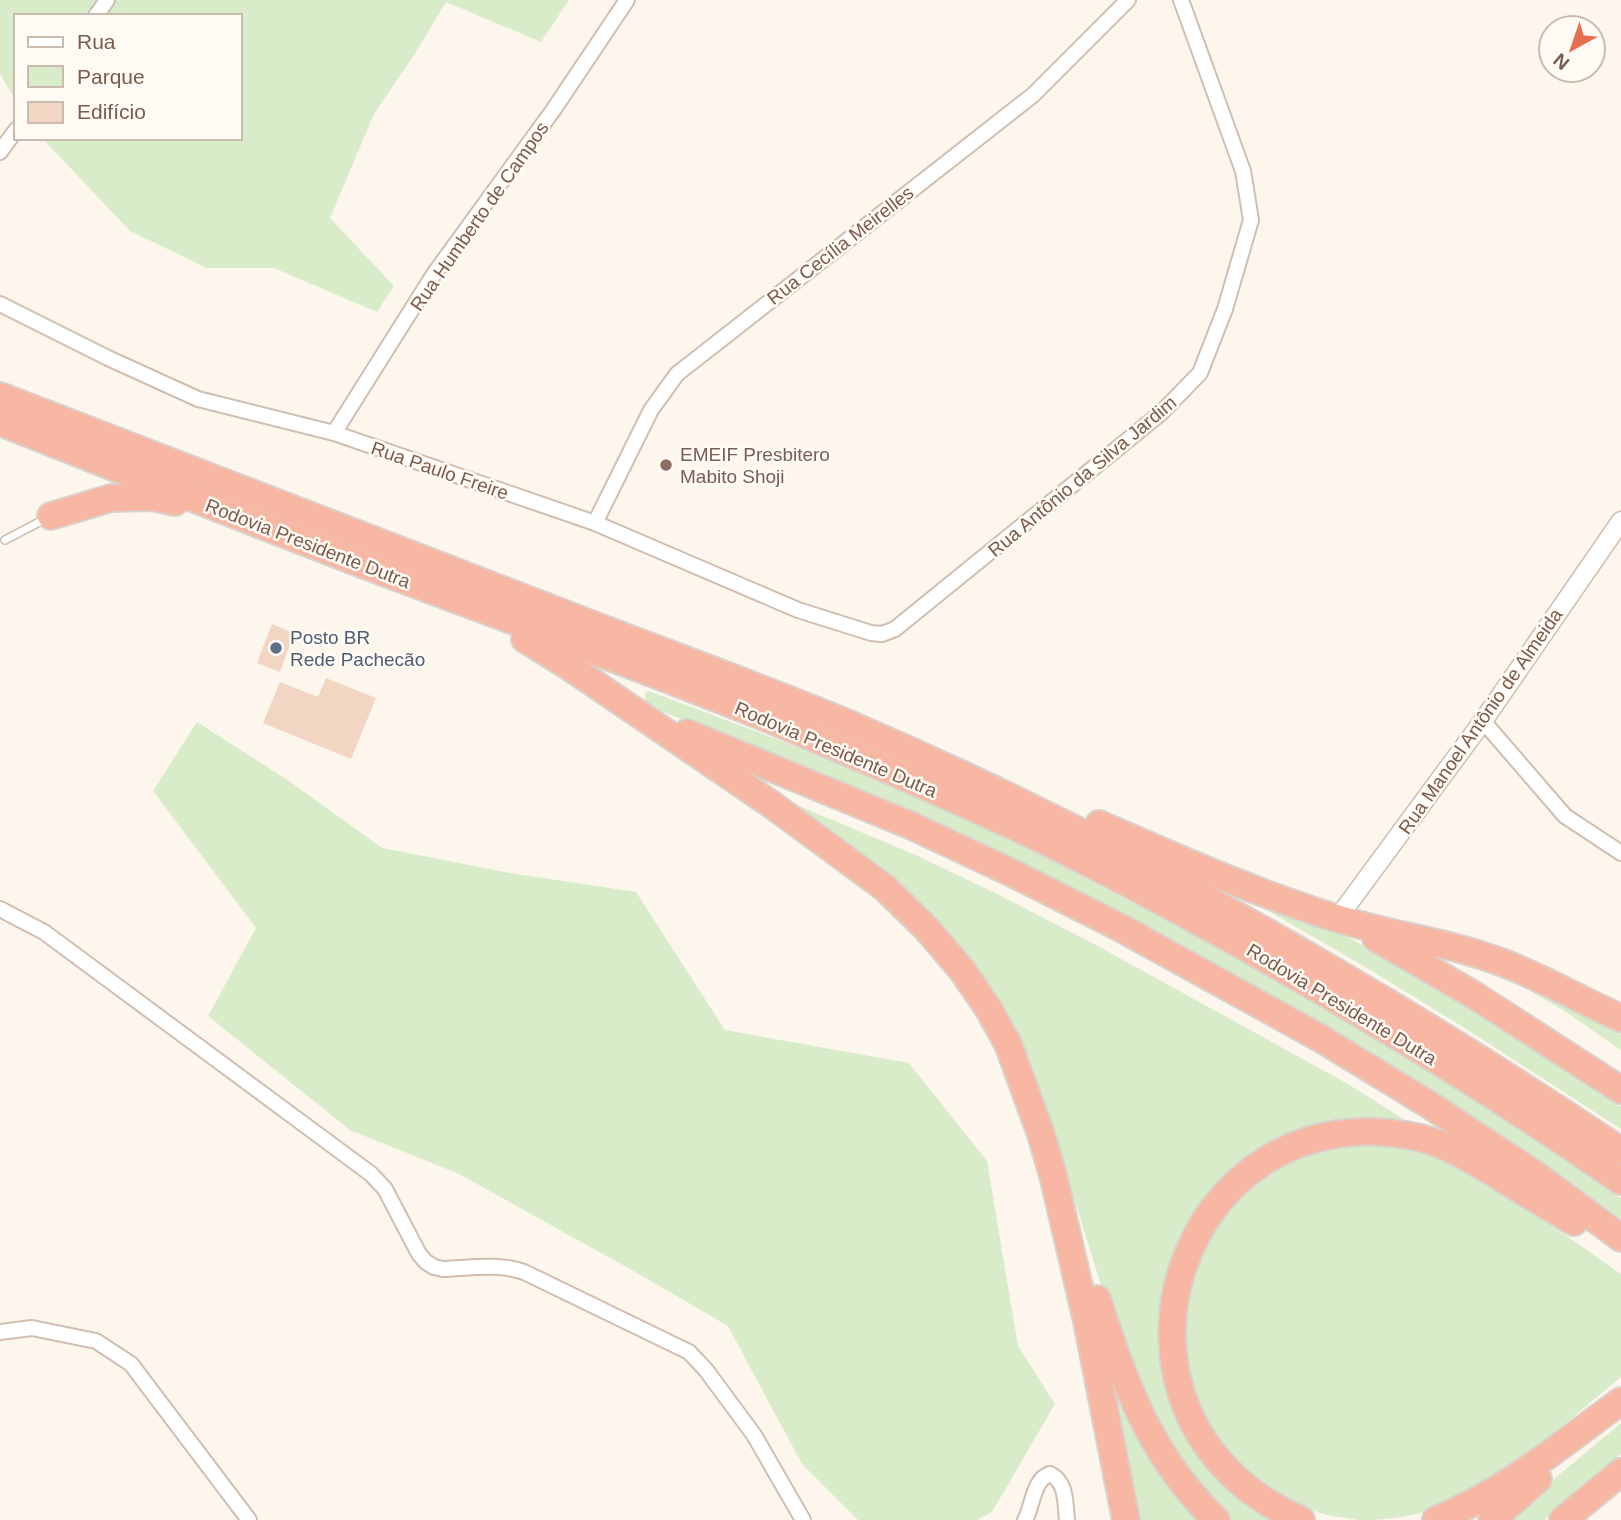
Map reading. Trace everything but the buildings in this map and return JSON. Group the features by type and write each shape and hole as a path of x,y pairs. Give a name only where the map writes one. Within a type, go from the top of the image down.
{"highway":[{"name":"Rodovia Presidente Dutra","path":"0,396 849,724 1054,819 1258,926 1429,1027 1621,1152"},
{"name":"Rodovia Presidente Dutra","path":"0,422 770,720 933,789 1026,832 1184,914 1351,1008 1529,1118 1621,1181"},
{"path":"51,516 111,498 152,497 235,514"},
{"path":"373,568 534,643 637,712 771,804 885,888 926,928 962,970 1008,1044 1041,1134 1087,1321 1126,1520"},
{"path":"637,712 912,826 1121,928 1320,1038 1428,1104 1536,1175 1621,1238"},
{"path":"849,724 1001,781 1220,875 1307,909 1507,964 1621,1018"},
{"path":"1338,919 1395,948 1474,995 1621,1090"},
{"path":"1301,1520 1250,1492 1210,1451 1185,1408 1173,1358 1173,1306 1185,1259 1208,1216 1223,1197 1248,1174 1270,1157 1318,1138 1345,1133 1395,1133 1424,1139 1456,1151 1621,1250"},
{"path":"1054,1179 1114,1349 1143,1421 1159,1451 1199,1504 1216,1520"},
{"path":"1436,1520 1484,1498 1621,1404"},
{"path":"1492,1520 1621,1404"},
{"path":"1563,1520 1621,1472"}],"street":[{"name":"Rua Humberto de Campos","path":"334,433 434,274 554,108 627,0"},
{"name":"Rua Cecília Meirelles","path":"595,523 651,410 677,374 1033,95 1128,0"},
{"name":"Rua Antônio da Silva Jardim","path":"882,634 895,629 1161,413 1200,373 1225,309 1251,220 1243,171 1181,0"},
{"path":"0,152 14,133"},
{"name":"Rua Paulo Freire","path":"0,304 108,358 198,398 334,433 595,523 798,610 882,634"},
{"name":"Rua Manoel Antônio de Almeida","path":"1338,919 1483,721 1621,521"},
{"path":"1483,721 1565,816 1621,853"},
{"path":"0,909 44,932 371,1174 385,1189 415,1248 426,1262 443,1269 514,1268 689,1352 706,1370 754,1435 803,1520"},
{"path":"0,1332 32,1328 96,1341 131,1364 249,1520"},
{"path":"1025,1520 1039,1482 1043,1476 1050,1474 1057,1477 1062,1485 1068,1520"}],"lane":[{"path":"5,540 51,516"}],"green space":[{"path":"0,0 569,0 541,42 446,2 374,114 330,218 394,286 377,312 274,268 207,268 130,231 44,140 242,140 242,14 14,14 14,98 0,74"},
{"path":"649,691 831,760 923,799 1050,860 1206,942 1328,1009 1506,1119 1621,1198 1621,1220 1432,1096 740,743 646,705 645,693"},
{"path":"197,722 289,781 382,848 510,873 636,892 725,1030 909,1063 987,1161 1018,1346 1055,1404 992,1512 977,1520 858,1520 802,1464 728,1326 459,1174 350,1130 208,1016 256,928 153,791"},
{"path":"773,795 918,856 1096,945 1348,1084 1424,1132 1328,1129 1198,1217 1175,1399 1284,1520 1227,1520 1193,1484 1122,1352 1031,1065 1010,1024"},
{"path":"1251,901 1323,925 1423,979 1621,1106 1621,1129 1463,1027"},
{"path":"1505,976 1621,1028 1621,1050 1566,1012"},
{"path":"1355,1144 1407,1148 1457,1167 1536,1215 1621,1274 1621,1377 1504,1472 1427,1512 1372,1520 1327,1515 1294,1504 1242,1467 1223,1445 1194,1399 1183,1348 1192,1272 1216,1226 1237,1200 1256,1181 1281,1166 1330,1148"},
{"path":"1118,1385 1203,1520 1136,1520 1109,1387"},
{"path":"1621,1423 1621,1454 1544,1520 1508,1520 1548,1484"}],"place":[{"name":"EMEIF Presbitero Mabito Shoji","path":"666,465"},
{"name":"Posto BR Rede Pachecão","path":"276,648"}]}
